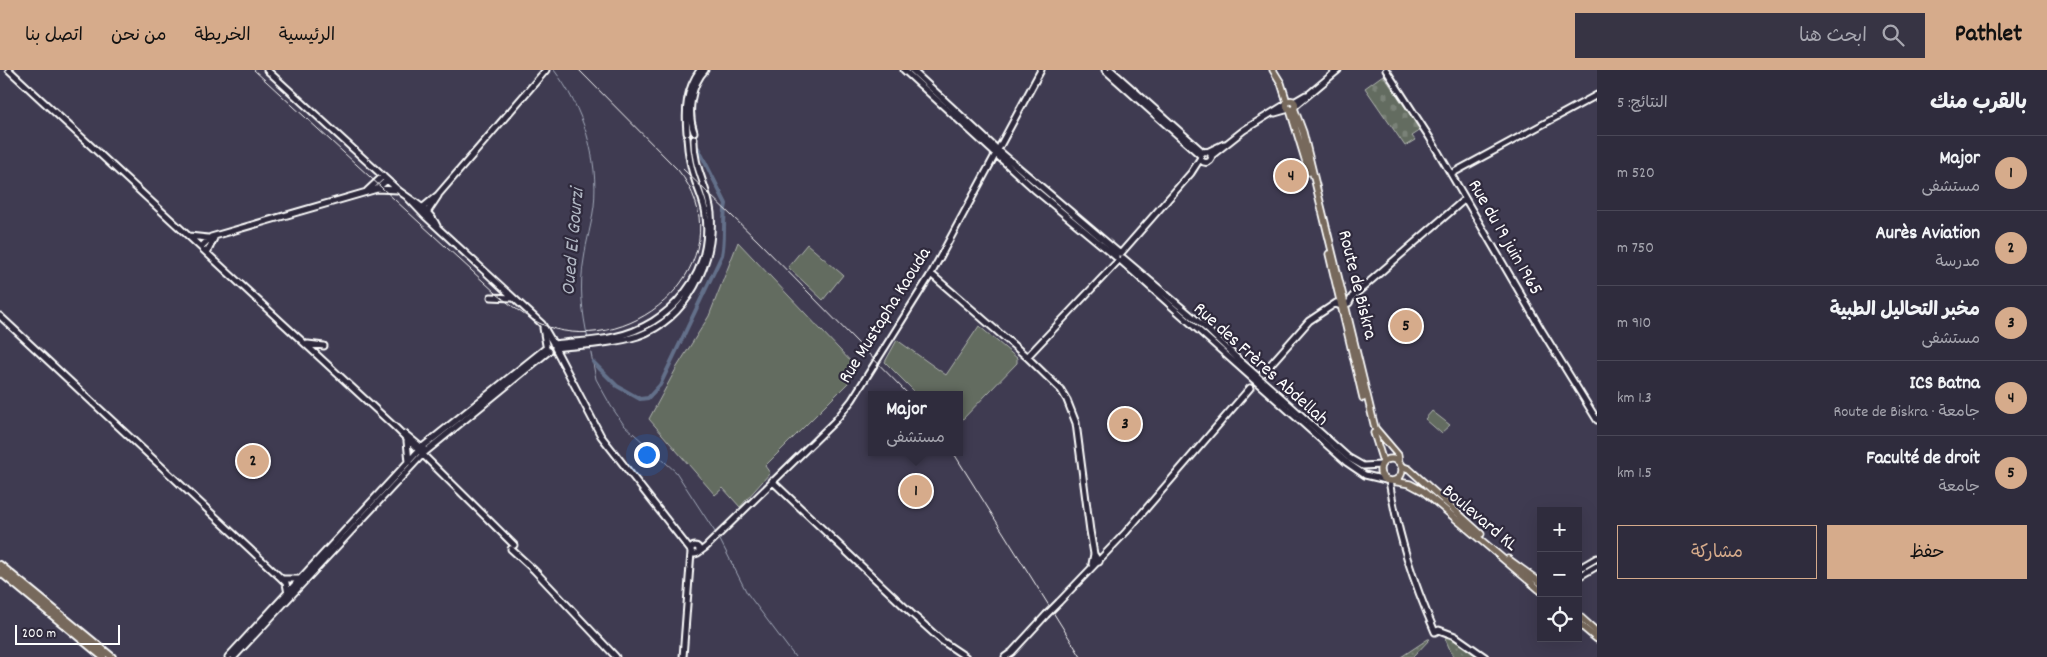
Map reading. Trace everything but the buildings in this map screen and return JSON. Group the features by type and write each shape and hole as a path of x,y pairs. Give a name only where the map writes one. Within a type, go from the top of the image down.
{"highway":[{"path":"0,565 102,657"},
{"path":"0,572 112,657"}],"main road":[{"name":"Route de Biskra","path":"1272,70 1281,83 1291,105 1341,297 1341,305 1370,424 1379,444 1382,463"},
{"name":"Route de Biskra","path":"1341,305 1375,429 1398,455 1400,465"},
{"path":"1393,459 1400,465 1400,476 1389,481 1380,472 1382,463 1393,459"},
{"name":"Boulevard KL","path":"1400,465 1409,469 1502,554 1537,580"},
{"name":"Boulevard KL","path":"1389,481 1410,484 1424,491 1537,588"},
{"path":"1582,619 1597,632"},
{"path":"1582,626 1597,639"}],"street":[{"path":"8,70 422,451 616,657"},
{"path":"267,70 398,190 410,198 542,325 550,336 551,347"},
{"path":"600,341 637,331 660,318 681,298 700,265 706,242 706,213 690,164 687,136 687,94 700,70"},
{"path":"228,657 289,595 301,579 409,462 551,347 639,335 663,321 685,300 699,278 708,254 711,222 709,203 695,162 692,115 693,90 705,70"},
{"name":"Rue des Frères Abdellah","path":"904,70 997,153 1119,257 1355,469 1371,478 1389,481"},
{"name":"Rue des Frères Abdellah","path":"912,70 997,153"},
{"name":"Rue Mustapha Kaouda","path":"694,552 711,543 846,408 931,274 1042,70"},
{"path":"1104,70 1143,101"},
{"path":"1111,70 1205,156"},
{"path":"1027,357 1108,270 1205,156 1270,115 1309,94 1338,70"},
{"name":"Rue du 19 juin 1965","path":"1386,70 1597,420"},
{"path":"426,214 433,201 544,72"},
{"path":"1450,174 1597,95"},
{"path":"687,136 694,132"},
{"path":"687,136 690,141 694,140"},
{"path":"376,189 385,178"},
{"path":"367,191 385,178"},
{"path":"188,236 208,238 367,191 376,189 398,190"},
{"path":"410,198 433,201"},
{"path":"1080,580 1098,555 1129,527 1309,320 1341,305 1352,297 1465,200"},
{"path":"421,209 433,201"},
{"path":"433,201 434,219 437,226"},
{"path":"426,214 434,219"},
{"path":"207,253 215,236"},
{"path":"200,247 208,238"},
{"path":"931,274 1027,357 1061,390 1073,412 1098,555 1080,580 1011,654 1005,657"},
{"path":"491,297 514,299"},
{"path":"1341,297 1352,297"},
{"path":"0,316 284,581 296,585"},
{"path":"542,325 551,347 563,361 601,436 694,552"},
{"path":"550,336 570,344"},
{"path":"306,344 324,346"},
{"path":"563,361 565,350 570,344"},
{"name":"Rue des Frères Abdellah","path":"1257,380 1349,458 1363,466 1382,463"},
{"path":"396,428 422,451"},
{"path":"406,438 410,453 409,462"},
{"path":"234,657 422,451"},
{"path":"772,481 911,613 942,641 966,657"},
{"path":"1389,481 1398,534 1416,590 1435,632 1439,630 1455,636 1486,657"},
{"path":"682,539 696,546 711,543"},
{"path":"683,657 691,568 696,546"},
{"path":"1582,567 1597,558"},
{"path":"1582,574 1597,566"},
{"path":"284,581 301,579"},
{"path":"284,581 289,595"}],"green space":[{"path":"1383,75 1421,130 1412,136 1415,140 1405,146 1365,88"},
{"path":"738,242 855,366 848,383 765,466 770,473 740,507 723,488 715,495 649,419 677,367 709,316"},
{"path":"807,244 843,275 823,300 788,267"},
{"path":"979,326 1017,358 1017,363 963,419 963,391 914,391 885,362 897,340 946,375"},
{"path":"1432,411 1450,425 1441,433 1425,419"},
{"path":"1450,636 1482,657 1453,657 1445,638"},
{"path":"1430,639 1413,657 1401,657"}],"waterway":[{"name":"Oued El Gourzi","path":"554,70 581,117 587,134 594,170 594,206 582,269 581,289 588,339"},
{"path":"593,362 617,386 640,399 648,398 660,385 722,255 726,204 698,148"},
{"name":"Oued El Gourzi","path":"590,348 596,379 611,406 624,425 676,472 717,535"},
{"name":"Oued El Gourzi","path":"719,538 747,593 795,657"}],"railway":[{"path":"254,70 510,305 531,319 555,329 589,332 622,326 652,311 676,289 692,263 700,233 695,201 678,170 579,70"},
{"path":"683,169 757,240 905,391"},
{"path":"955,456 1081,657"}],"place":[{"name":"ICS Batna","path":"1291,176"},
{"name":"Faculté de droit","path":"1406,326"},
{"name":"مخبر التحاليل الطبية","path":"1125,424"},
{"name":"Aurès Aviation","path":"253,461"},
{"name":"Major","path":"916,491"}]}
